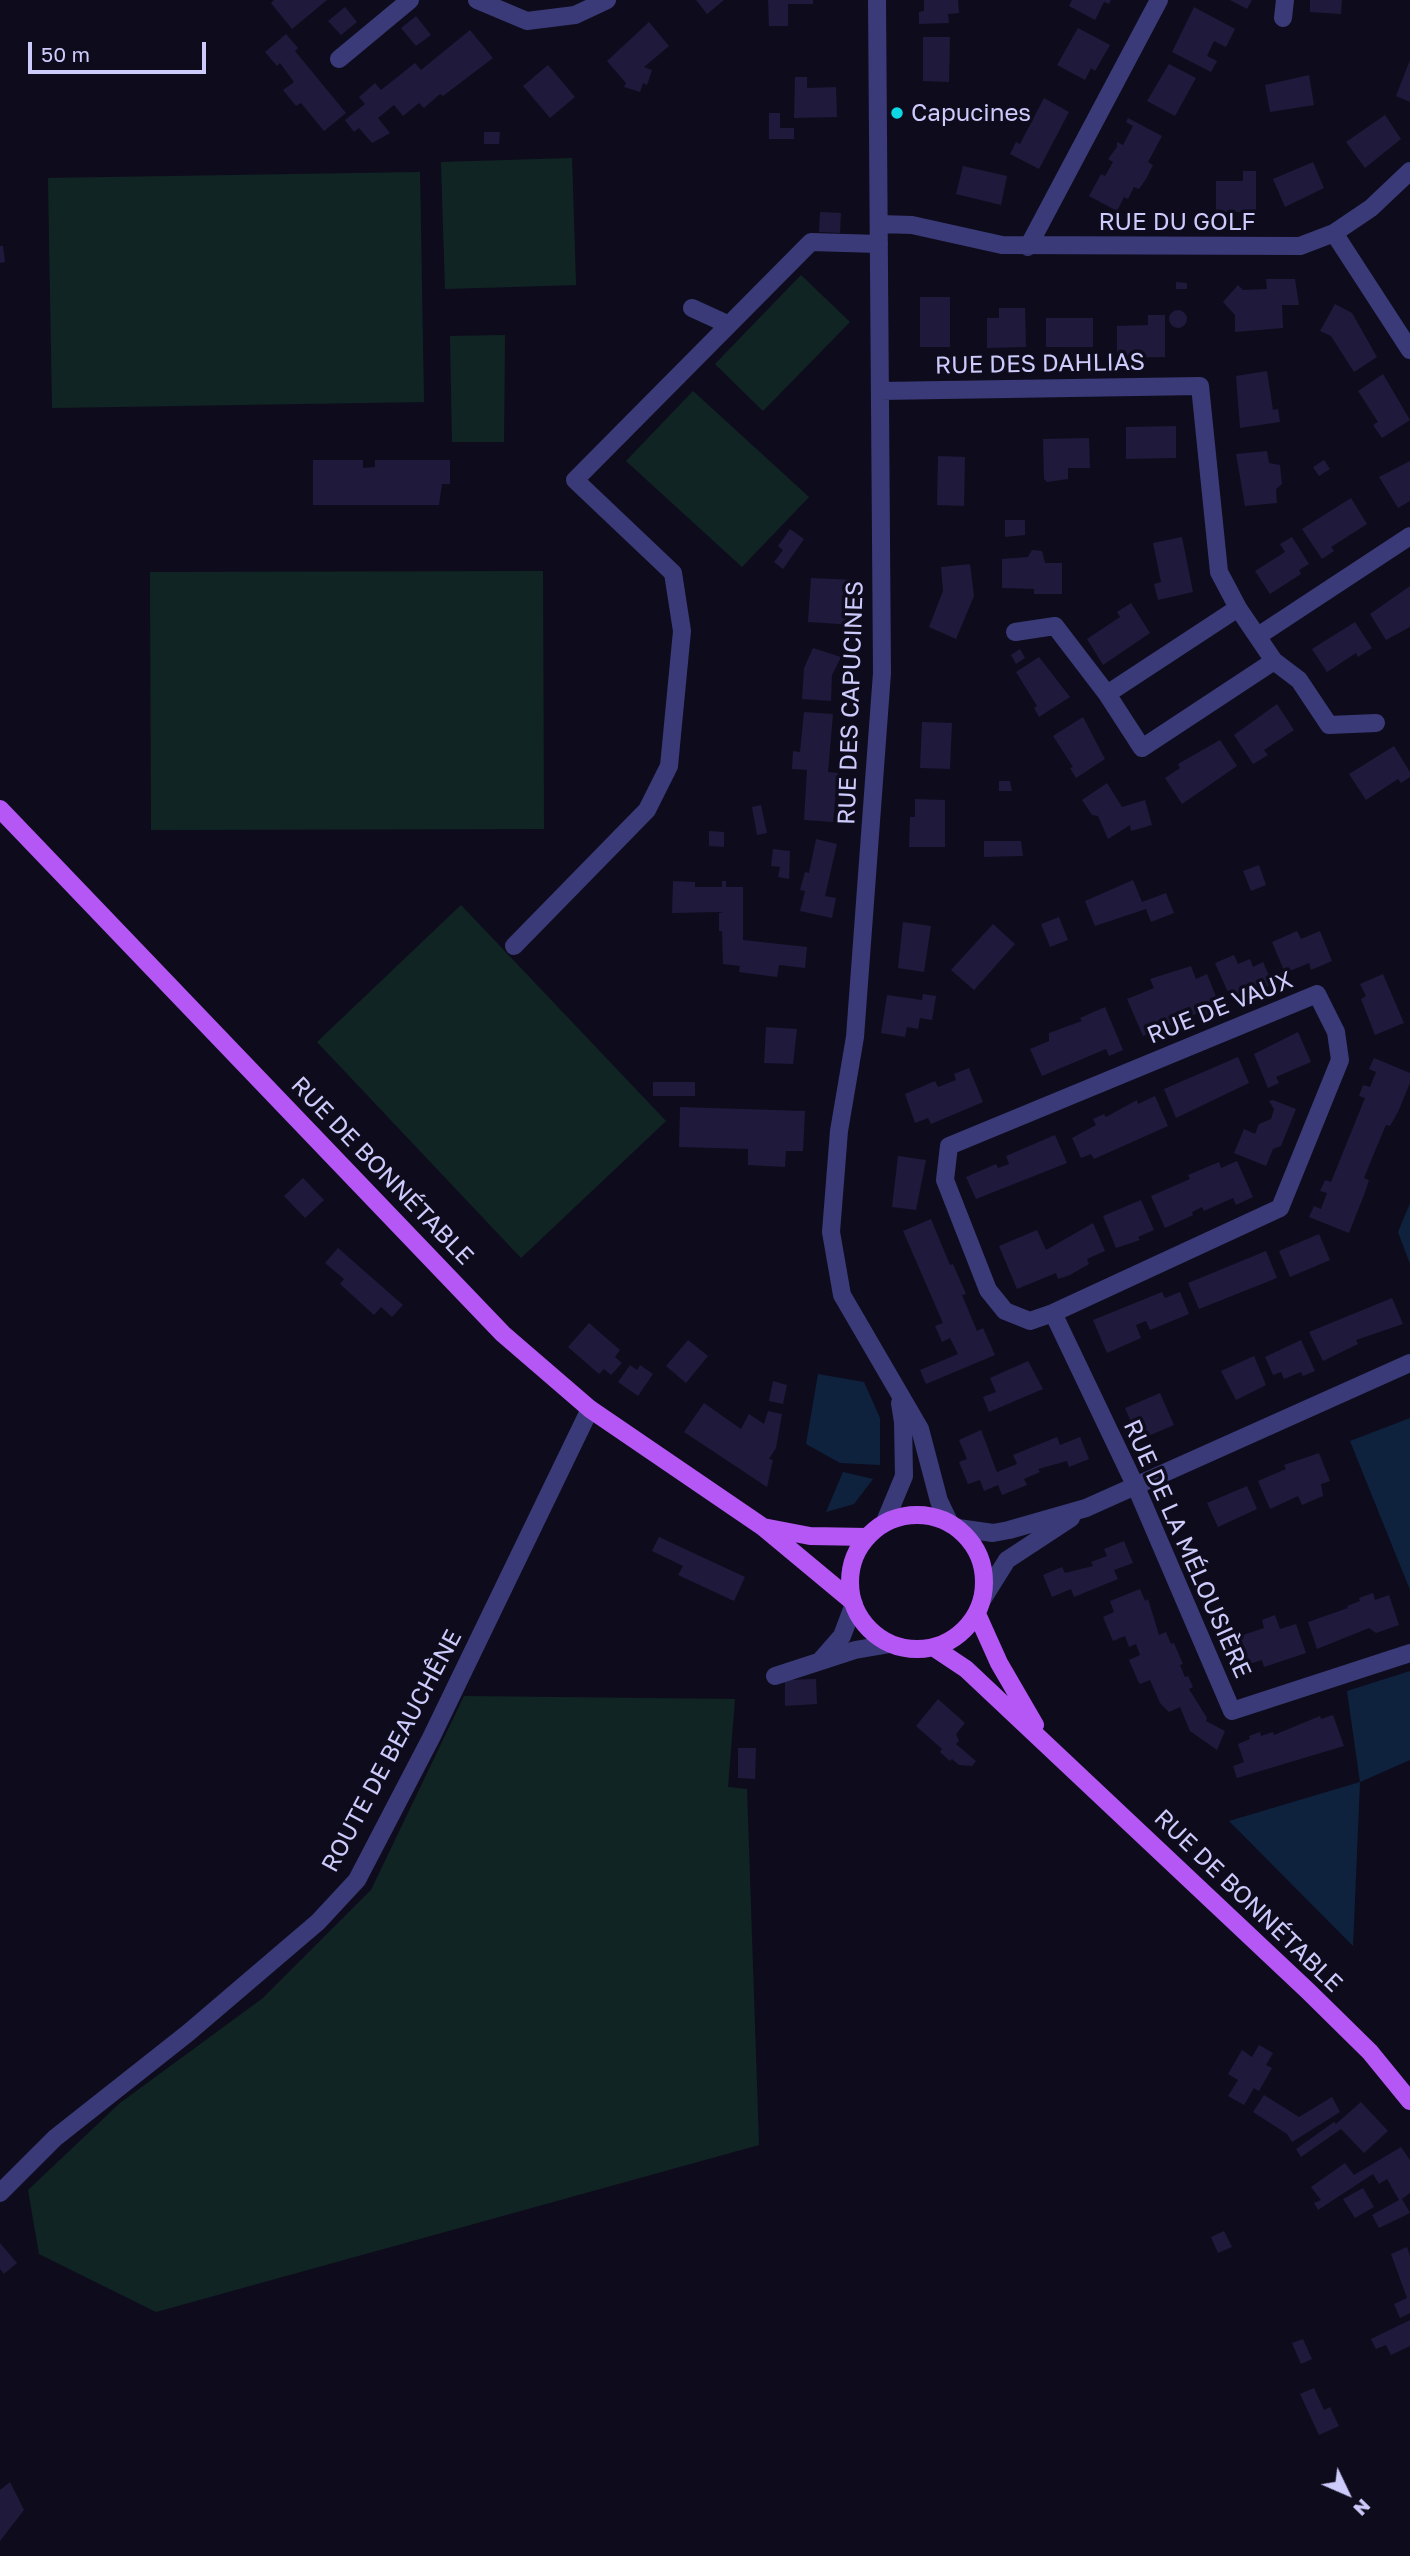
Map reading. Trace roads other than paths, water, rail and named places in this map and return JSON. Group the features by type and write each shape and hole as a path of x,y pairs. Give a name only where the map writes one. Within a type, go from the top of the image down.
{"main road":[{"name":"RUE DE BONNÉTABLE","path":"0,809 503,1334 590,1409 763,1527 853,1603"},
{"path":"926,1515 954,1526 973,1544 981,1562 984,1579 979,1607 965,1629 950,1641 933,1647 911,1649 890,1644 872,1632 853,1603 852,1567 867,1537 884,1524 904,1516 926,1515"},
{"name":"RUE DE BONNÉTABLE","path":"763,1527 810,1536 867,1537"},
{"name":"RUE DE BONNÉTABLE","path":"979,1607 999,1663 1046,1743"},
{"name":"RUE DE BONNÉTABLE","path":"933,1647 966,1669 1308,1991 1370,2052 1410,2101"}],"street":[{"path":"339,59 410,0"},
{"path":"477,0 527,21 575,15 607,0"},
{"name":"RUE DES CAPUCINES","path":"877,0 882,673 855,1037 839,1131 831,1232 842,1295 920,1429 939,1501 954,1526"},
{"path":"1028,247 1159,0"},
{"name":"RUE DU GOLF","path":"880,223 912,225 1002,245 1028,247 1300,246 1334,233 1371,208 1410,171"},
{"path":"1334,233 1410,350"},
{"path":"514,946 647,810 669,766 682,631 673,573 575,480 811,242 879,244"},
{"path":"692,308 727,324"},
{"name":"RUE DES DAHLIAS","path":"880,391 1200,386 1219,572 1238,608"},
{"path":"1258,636 1410,536"},
{"path":"1107,694 1238,608 1274,661 1299,680 1329,724 1376,723"},
{"path":"1015,632 1055,626 1107,694 1142,748 1274,661"},
{"name":"RUE DE VAUX","path":"1317,995 1336,1032 1340,1060 1280,1208 1053,1313 1030,1321 1005,1311 988,1290 945,1180 949,1146 1317,995"},
{"name":"RUE DE LA MÉLOUSIÈRE","path":"1053,1313 1136,1487 1233,1711 1410,1653"},
{"path":"954,1526 993,1533 1086,1508 1410,1363"},
{"name":"RUE DES CAPUCINES","path":"884,1524 904,1476 904,1422 897,1389"},
{"name":"ROUTE DE BEAUCHÊNE","path":"0,2193 55,2138 188,2034 308,1930 358,1880 431,1738 590,1409"},
{"path":"979,1607 1007,1560 1086,1508"},
{"path":"818,1662 842,1636 853,1603"},
{"path":"775,1676 855,1650 890,1644"}],"water":[{"path":"1410,1203 1410,1264 1398,1232"},
{"path":"818,1374 864,1382 880,1418 880,1465 840,1463 806,1444"},
{"path":"1410,1418 1410,1590 1350,1441"},
{"path":"843,1472 873,1479 854,1504 826,1512"},
{"path":"1410,1671 1410,1760 1360,1782 1347,1691"},
{"path":"1360,1782 1353,1946 1229,1821"}],"place":[{"name":"Capucines","path":"897,113"}]}
